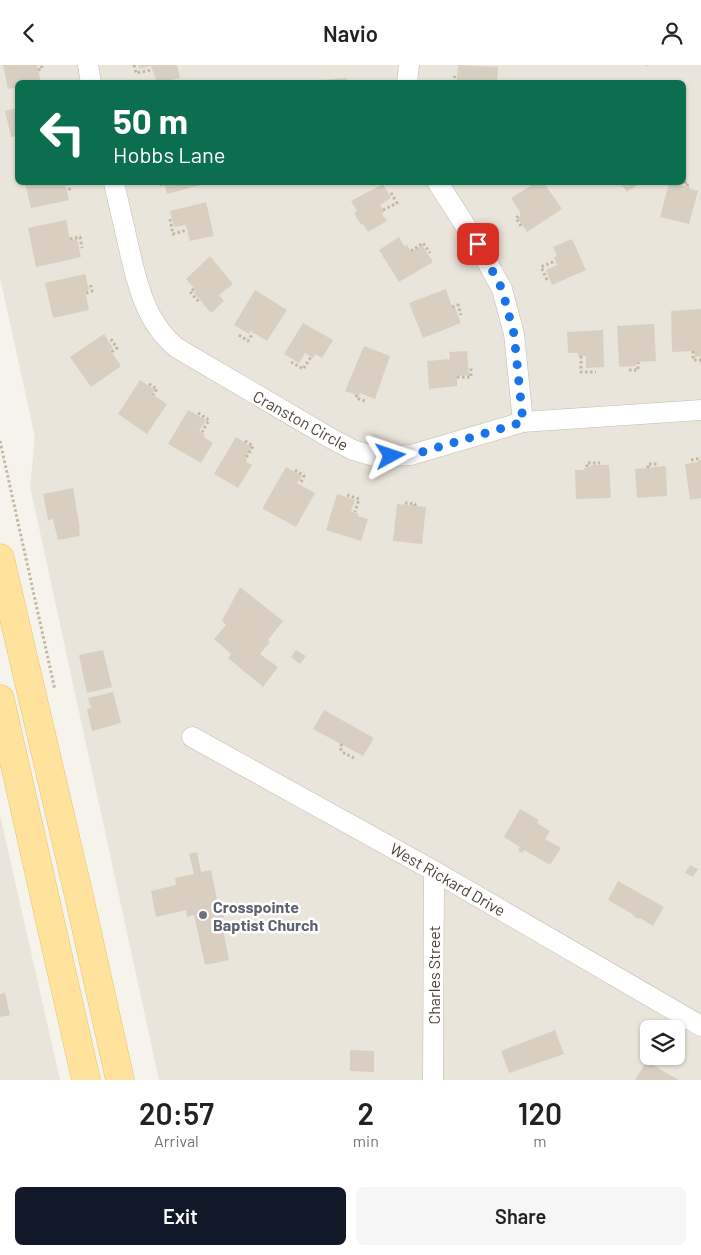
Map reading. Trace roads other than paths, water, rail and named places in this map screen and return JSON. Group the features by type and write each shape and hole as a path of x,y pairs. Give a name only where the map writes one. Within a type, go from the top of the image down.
{"main road":[{"path":"2,576 79,897 120,1080"},
{"path":"0,699 86,1080"}],"street":[{"path":"88,65 91,80"},
{"path":"407,80 409,65"},
{"name":"Cranston Circle","path":"114,185 138,288 152,321 159,330 177,348 353,450 378,457 411,455 523,422 658,414 701,409"},
{"path":"439,185 478,244 502,289 514,334 523,422"},
{"name":"West Rickard Drive","path":"192,737 434,871 701,1026"},
{"name":"Charles Street","path":"433,1080 434,871"}],"place":[{"name":"Crosspointe Baptist Church","path":"203,915"}]}
